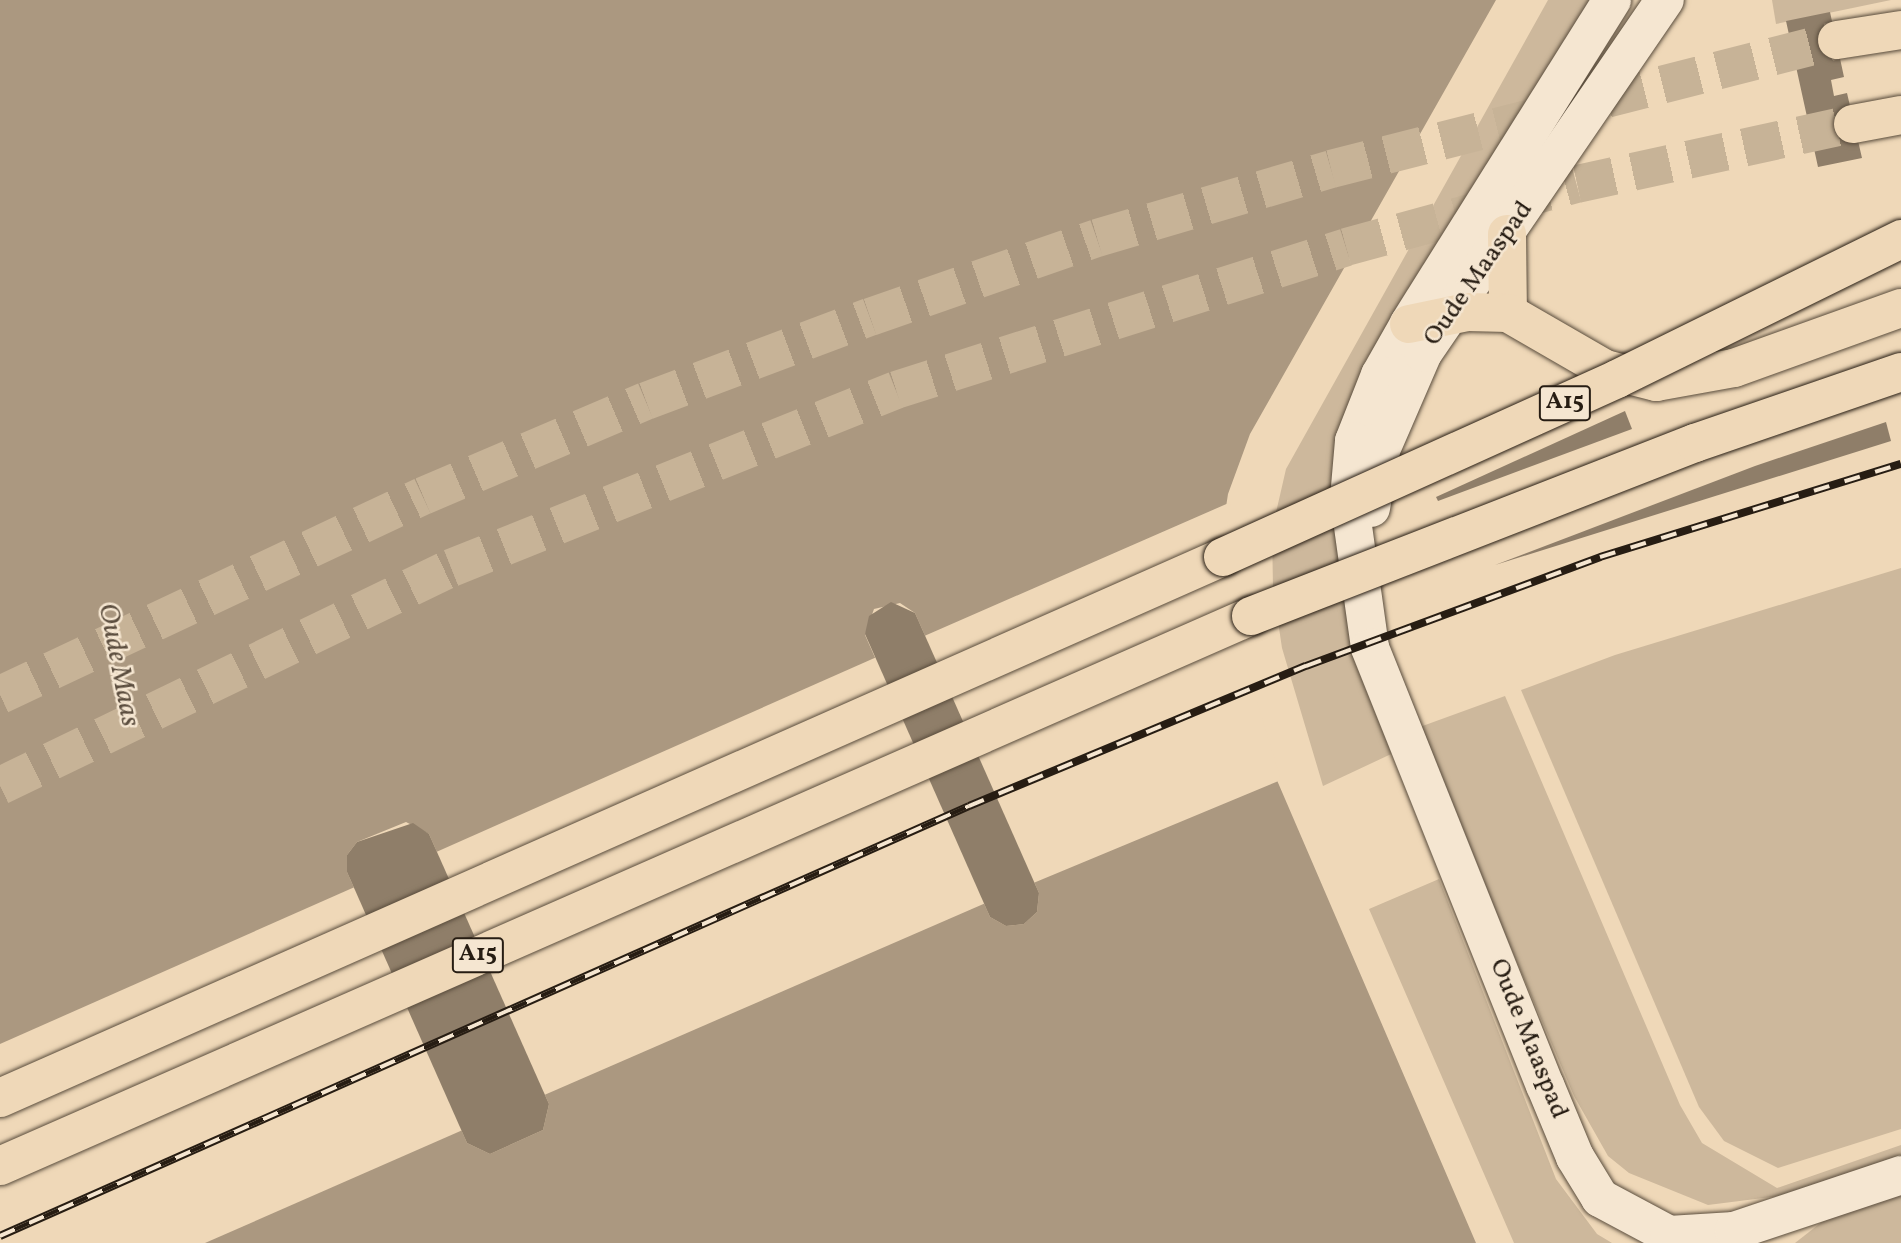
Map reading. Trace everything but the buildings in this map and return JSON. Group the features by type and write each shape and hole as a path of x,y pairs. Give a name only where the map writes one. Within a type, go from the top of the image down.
{"highway":[{"path":"1837,40 1901,30"},
{"path":"1853,124 1901,115"},
{"path":"1409,324 1450,315 1508,313 1507,234"},
{"name":"A15","path":"0,1098 1499,434 1901,239"},
{"name":"A15","path":"1508,313 1594,364 1656,382 1734,369 1901,307"},
{"name":"A15","path":"0,1166 1251,616 1670,452 1901,372"}],"street":[{"name":"Oude Maaspad","path":"1612,0 1409,324 1380,375 1354,441 1349,498 1370,648 1402,738 1588,1177 1600,1198 1669,1235 1734,1231 1763,1233 1901,1175"},
{"name":"Oude Maaspad","path":"1362,576 1381,450 1423,353 1569,147 1665,0"},
{"path":"1535,126 1569,147"}],"shaded area":[{"path":"1548,0 1594,0 1364,363 1339,442 1404,748 1323,786 1282,648 1273,588 1272,530 1286,469"},
{"path":"1772,0 1891,0 1776,24"},
{"path":"1901,568 1901,1129 1778,1168 1724,1141 1699,1107 1521,690 1615,655"},
{"path":"1505,696 1680,1105 1702,1143 1777,1188 1901,1145 1901,1155 1779,1196 1708,1205 1629,1173 1608,1156 1574,1096 1417,728"},
{"path":"1439,879 1556,1179 1597,1234 1612,1243 1514,1243 1369,909"},
{"path":"1901,1195 1901,1243 1795,1243 1823,1221"}],"water":[{"name":"Oude Maas","path":"0,0 1496,0 1250,434 1228,494 1219,553 1226,615 1270,764 1476,1243 0,1243","holes":["900,603 915,613 1039,893 1037,912 1024,924 1006,926 990,917 865,635 874,609","406,822 429,834 549,1104 543,1130 490,1154 467,1143 347,872 347,855 357,842"]}],"pier":[{"path":"1231,502 1223,553 1230,614 1281,780 1031,884 922,637"},
{"path":"879,656 988,902 542,1096 434,853"},
{"path":"357,886 465,1129 205,1243 0,1243 0,1044"}],"tunnel":[{"path":"0,695 423,496 646,401 870,317 1097,238 1331,169 1837,40"},
{"path":"0,786 451,568 896,390 1346,247 1577,184 1853,124"}],"railway":[{"path":"0,1236 969,806 1306,666 1600,557 1901,464"}]}
